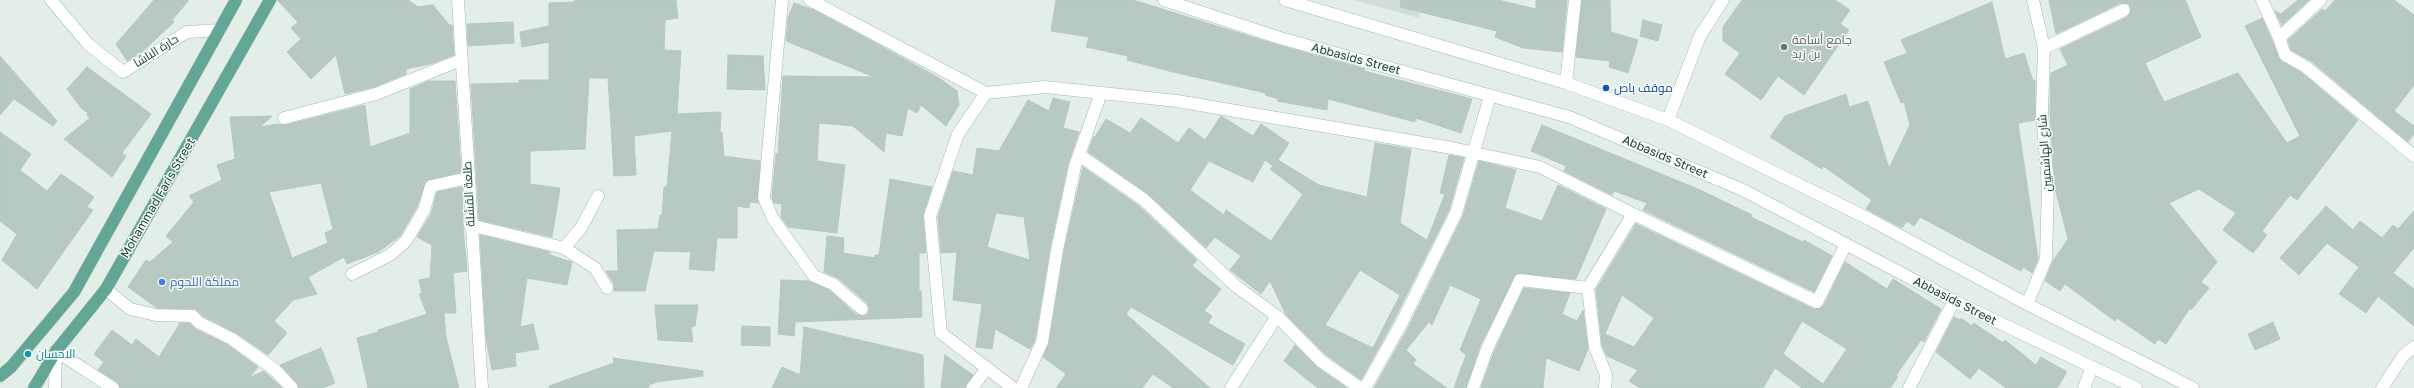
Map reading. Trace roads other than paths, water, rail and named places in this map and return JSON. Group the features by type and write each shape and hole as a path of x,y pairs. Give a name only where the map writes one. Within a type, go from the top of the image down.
{"main road":[{"path":"0,376 11,367 74,292 236,0"},
{"name":"Mohammad Faris Street","path":"34,388 56,351 106,289 270,0"}],"street":[{"name":"حارة الباشا","path":"51,0 88,44 123,72 187,32 220,30"},
{"name":"طلعة القشلة","path":"458,0 470,225 482,388"},
{"path":"782,0 764,198 773,219 814,276 834,284 862,309"},
{"path":"810,0 986,92 1045,87 1177,101 1474,153 1540,167 1817,302 1846,244"},
{"name":"Abbasids Street","path":"1164,0 1280,38 1570,117 1743,190 1954,301 2136,388"},
{"path":"1285,0 1566,83 1668,120 1869,220 2027,304 2193,388"},
{"path":"1566,83 1575,0"},
{"path":"1668,120 1700,36 1723,0"},
{"name":"شارع الهاشميين","path":"2027,304 2046,259 2048,186 2042,112 2044,48 2033,0"},
{"path":"2262,0 2285,55 2306,67 2414,156"},
{"path":"2279,38 2320,0"},
{"path":"2044,48 2124,10"},
{"path":"284,118 376,94 461,60"},
{"path":"986,92 958,134 930,216 941,333 1013,388"},
{"path":"1021,388 1042,342 1057,250 1079,155 1101,93"},
{"path":"1365,388 1401,324 1456,213 1490,96"},
{"path":"1079,155 1143,199 1237,287 1277,316 1321,361 1360,388"},
{"path":"352,274 390,255 406,241 424,210 431,186 468,178"},
{"path":"564,248 581,228 598,196"},
{"path":"1605,388 1606,375 1595,347 1588,288 1634,214"},
{"path":"470,225 564,248 595,268 607,288"},
{"path":"1472,388 1487,349 1520,280 1588,288"},
{"path":"106,289 130,309 156,315 193,316 198,322 232,339 274,369 292,388"},
{"path":"1909,388 1954,301"},
{"path":"1231,388 1277,316"},
{"path":"2382,388 2403,356 2414,347"},
{"path":"55,388 56,351"},
{"path":"56,351 113,388"},
{"path":"2084,388 2092,367"},
{"path":"972,388 987,368"}],"place":[{"name":"جامع أسامة بن زيد","path":"1784,47"},
{"name":"موقف باص","path":"1606,88"},
{"name":"مملكة اللحوم","path":"162,282"},
{"name":"الاحسان","path":"28,354"}]}
